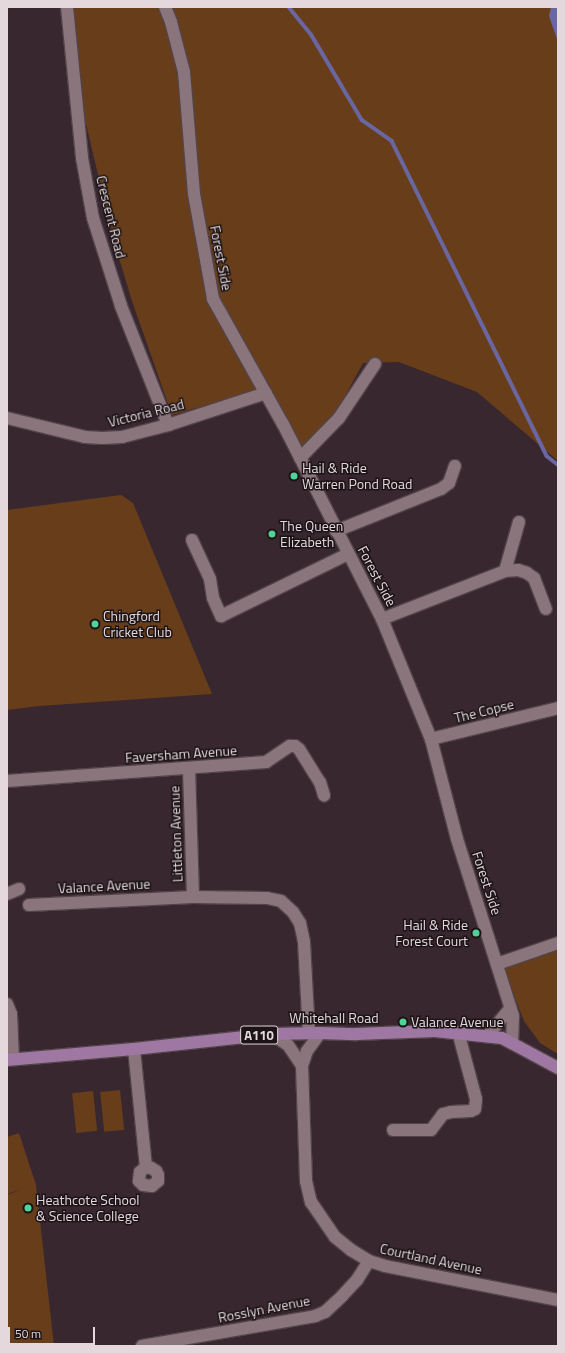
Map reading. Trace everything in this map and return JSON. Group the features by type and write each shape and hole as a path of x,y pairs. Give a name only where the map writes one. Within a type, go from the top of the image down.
{"main road":[{"name":"Whitehall Road","path":"10,1059 134,1049 272,1034 356,1034 435,1031 488,1035 502,1038 558,1068"}],"street":[{"name":"Crescent Road","path":"67,7 82,158 93,218 121,306 168,425"},
{"name":"Forest Side","path":"165,7 171,22 184,72 194,194 213,299 266,393 382,619 431,739 458,839 511,1008 513,1016 512,1042"},
{"path":"300,458 339,418 375,364"},
{"name":"Victoria Road","path":"7,418 64,432 102,438 122,437 168,425 266,393"},
{"path":"336,531 441,489 449,483 455,466"},
{"path":"505,571 519,522"},
{"path":"192,540 210,579 213,598 221,616 348,554"},
{"path":"382,619 505,571 522,572 534,578 546,610"},
{"name":"The Copse","path":"431,739 558,708"},
{"name":"The Copse","path":"543,712 558,716"},
{"name":"Faversham Avenue","path":"7,781 189,769 266,762 290,746 295,746 320,782 324,795"},
{"name":"Littleton Avenue","path":"189,769 193,897"},
{"path":"7,894 19,889"},
{"name":"Valance Avenue","path":"29,905 193,897 267,898 281,901 293,912 300,923 304,942 314,1033"},
{"path":"497,964 558,943"},
{"path":"7,1004 11,1014 10,1059"},
{"path":"488,1035 511,1008"},
{"path":"394,1130 431,1130 443,1114 471,1111 475,1109 476,1100 458,1032"},
{"path":"302,1066 306,1051 314,1033"},
{"path":"272,1034 288,1045 302,1066"},
{"path":"134,1049 146,1168"},
{"name":"Courtland Avenue","path":"302,1066 306,1181 311,1202 335,1237 351,1250 369,1261 385,1266 558,1300"},
{"name":"Rosslyn Avenue","path":"142,1346 315,1316 325,1312 342,1296 357,1280 369,1261"}],"shaded area":[{"path":"74,7 558,7 558,461 477,392 399,362 363,363 332,420 299,454 269,386 172,415 132,301 113,238 83,111"},
{"path":"551,7 558,7 558,42 549,16"},
{"name":"Chingford Cricket Club","path":"121,495 133,503 212,694 39,706 7,710 7,510"},
{"path":"558,948 558,1054 540,1043 524,1021 503,967"},
{"path":"120,1090 124,1130 104,1132 100,1092"},
{"path":"93,1091 97,1131 76,1133 72,1093"},
{"path":"19,1133 36,1185 54,1346 7,1346 7,1195 23,1189 7,1194 7,1137"}],"waterway":[{"path":"289,7 311,34 362,120 392,141 547,456 558,465"}],"place":[{"name":"Hail & Ride Warren Pond Road","path":"294,476"},
{"name":"The Queen Elizabeth","path":"272,534"},
{"name":"Chingford Cricket Club","path":"95,624"},
{"name":"Hail & Ride Forest Court","path":"476,933"},
{"name":"Valance Avenue","path":"403,1022"},
{"name":"Heathcote School & Science College","path":"28,1208"}]}
